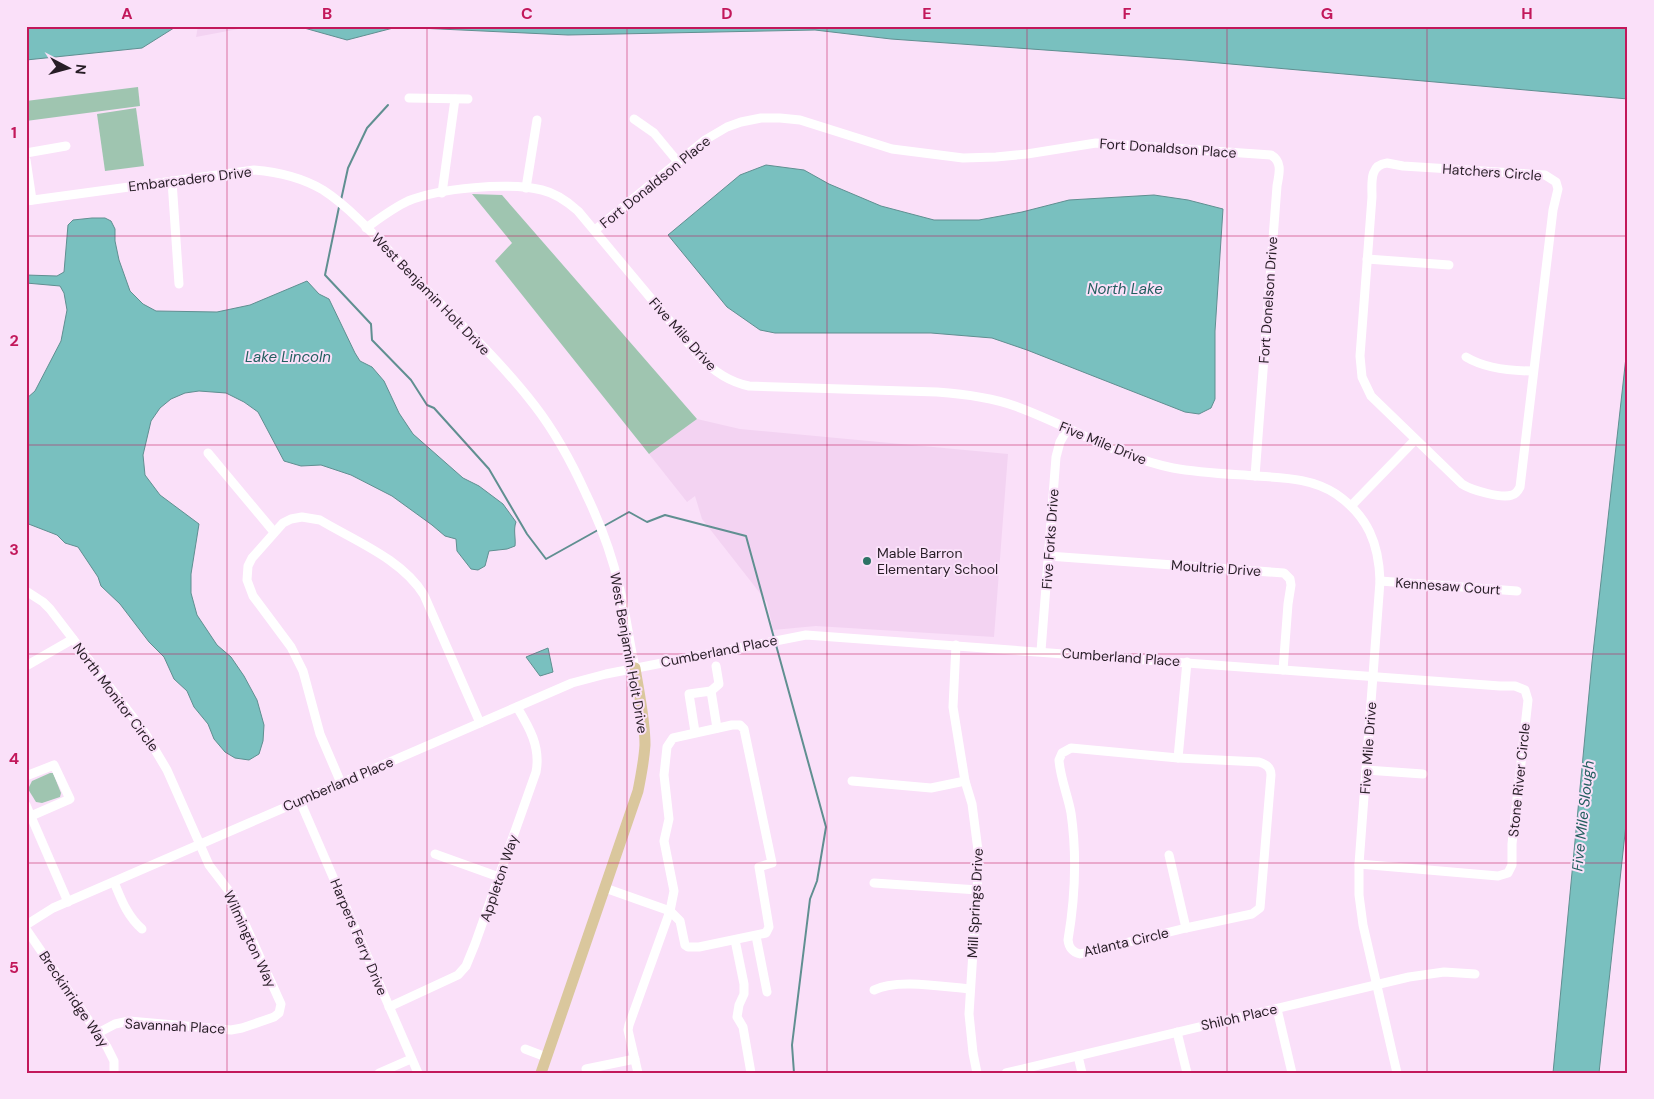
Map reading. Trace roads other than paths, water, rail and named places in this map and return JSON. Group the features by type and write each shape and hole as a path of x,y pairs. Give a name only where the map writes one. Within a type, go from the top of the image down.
{"main road":[{"name":"West Benjamin Holt Drive","path":"541,1073 633,807 643,767 644,725 634,668"}],"street":[{"path":"409,98 468,99"},
{"path":"442,193 455,98"},
{"name":"Fort Donaldson Place","path":"595,230 705,140 727,127 741,122 770,118 800,120 892,149 963,158 1026,154 1096,143 1245,154"},
{"path":"634,119 654,133 678,162"},
{"path":"526,188 537,120"},
{"path":"26,153 66,146"},
{"name":"Fort Donelson Drive","path":"1245,154 1271,155 1277,158 1280,167 1255,476"},
{"path":"26,160 29,200"},
{"name":"Hatchers Circle","path":"1381,164 1546,175 1556,182 1558,189 1533,371 1520,487 1514,495 1509,496 1466,487 1453,477 1371,396 1362,378 1360,356 1372,174 1376,167 1381,164"},
{"name":"Embarcadero Drive","path":"29,200 251,170 288,175 304,180 323,190 366,228"},
{"path":"172,181 179,284"},
{"name":"Five Mile Drive","path":"366,228 395,207 411,200 442,193 496,187 543,190 560,198 578,211 699,356 715,372 732,382 758,387 963,394 987,398 1016,406 1136,457 1159,464 1198,471 1307,481 1336,494 1351,506 1364,521 1373,538 1379,561 1380,581 1359,895 1363,926 1397,1073"},
{"name":"West Benjamin Holt Drive","path":"366,228 493,357 536,408 565,452 587,494 608,550 619,586 634,668"},
{"path":"1367,259 1449,265"},
{"path":"1466,357 1485,366 1533,371"},
{"name":"Five Forks Drive","path":"1041,651 1056,457 1060,442 1068,428"},
{"path":"1351,506 1415,440"},
{"path":"208,453 274,532"},
{"path":"341,783 320,734 303,671 291,647 253,596 248,584 247,571 252,558 283,523 291,519 313,518 391,561 414,581 424,595 480,723"},
{"name":"Moultrie Drive","path":"1048,556 1284,573 1290,579 1291,585 1283,670"},
{"name":"Kennesaw Court","path":"1380,581 1517,591"},
{"name":"North Monitor Circle","path":"26,591 43,602 73,638 145,733 159,754 200,844"},
{"name":"Cumberland Place","path":"26,927 45,912 572,683 634,668 806,635 1373,676"},
{"path":"26,666 73,638"},
{"name":"Mill Springs Drive","path":"956,645 953,707 965,781 972,804 979,858 969,1014 977,1073"},
{"path":"1178,758 1187,662"},
{"path":"695,732 688,694 711,691 719,684 716,666"},
{"name":"Stone River Circle","path":"1360,864 1498,876 1508,873 1512,865 1512,844 1528,700 1525,690 1515,686 1373,676"},
{"path":"711,691 717,728"},
{"name":"Appleton Way","path":"389,1007 458,975 464,969 475,944 538,762 536,745 527,724 516,707"},
{"path":"605,888 670,911 680,921 685,945 688,947 699,947 766,933 769,927 759,868 772,863 744,729 740,725 695,732 674,738 667,747 664,775 669,819 664,841 674,891 670,911 629,1025 638,1073"},
{"name":"Atlanta Circle","path":"1071,748 1178,758 1259,762 1265,764 1271,772 1260,908 1252,914 1186,928 1080,954 1073,952 1069,947 1075,853 1071,812 1059,760 1062,753 1071,748"},
{"path":"26,776 54,765 70,799 31,816"},
{"path":"1366,770 1423,774"},
{"path":"852,781 931,788 965,781"},
{"name":"Harpers Ferry Drive","path":"300,801 418,1073"},
{"path":"26,806 68,902"},
{"name":"Wilmington Way","path":"200,844 209,866 229,890 236,903 281,1004 280,1010"},
{"path":"435,854 499,877"},
{"path":"1169,855 1186,928"},
{"path":"114,882 127,912 142,929"},
{"path":"874,883 978,890"},
{"name":"Breckinridge Way","path":"26,927 112,1056 114,1073"},
{"path":"756,936 767,992"},
{"path":"735,940 744,984 744,994 739,1005 737,1017 743,1027 751,1073"},
{"name":"Shiloh Place","path":"1006,1073 1424,974 1444,972 1474,974"},
{"path":"874,990 884,985 900,984 970,989"},
{"path":"1277,1008 1292,1073"},
{"name":"Savannah Place","path":"98,1033 115,1024 129,1021 231,1030 274,1017 280,1010"},
{"path":"1178,1032 1187,1073"},
{"path":"525,1048 546,1058"},
{"path":"1078,1056 1082,1073"},
{"path":"379,1073 411,1059"},
{"path":"586,1069 635,1059"}],"water":[{"path":"26,26 177,26 142,48 26,60"},
{"path":"297,26 1628,26 1628,99 1185,60 891,39 815,30 568,35 397,27 347,40"},
{"name":"North Lake","path":"766,165 804,170 829,184 881,206 934,220 979,220 1022,212 1069,200 1154,195 1188,200 1223,209 1215,331 1215,399 1211,408 1199,414 1185,412 992,338 931,333 775,333 760,330 727,307 668,235 740,175"},
{"name":"Lake Lincoln","path":"105,218 111,221 115,229 115,241 119,260 130,291 143,304 156,311 217,312 250,305 307,281 319,294 329,299 355,353 360,361 372,367 384,381 399,413 413,434 463,478 479,486 503,504 516,522 515,546 489,551 485,566 478,570 471,569 457,551 456,539 445,536 392,496 351,475 321,465 301,466 284,461 258,412 244,402 226,393 199,391 185,393 171,399 160,408 151,421 143,455 145,475 160,495 199,524 191,574 191,593 197,615 217,645 231,657 257,700 264,725 263,741 259,754 249,760 235,758 225,752 214,739 208,724 194,707 187,691 174,679 164,657 149,642 120,604 101,586 98,577 78,547 65,543 57,535 26,523 26,399 35,391 61,341 67,310 64,293 60,286 26,283 26,275 57,276 64,272 68,225 73,220"},
{"name":"Five Mile Slough","path":"1628,339 1628,806 1599,1073 1553,1073 1592,662"},
{"path":"548,648 553,672 540,676 526,657"}],"waterway":[{"path":"341,200 348,168 367,128 388,105"},
{"path":"339,207 325,275 371,324 372,340 411,380 427,405 434,408 489,469 527,534 546,559 598,530"},
{"path":"604,526 629,512 647,522 665,515 746,536 774,638"},
{"path":"776,645 826,827 817,881 810,899 792,1045 794,1073"}],"place":[{"name":"Mable Barron Elementary School","path":"867,561"}]}
